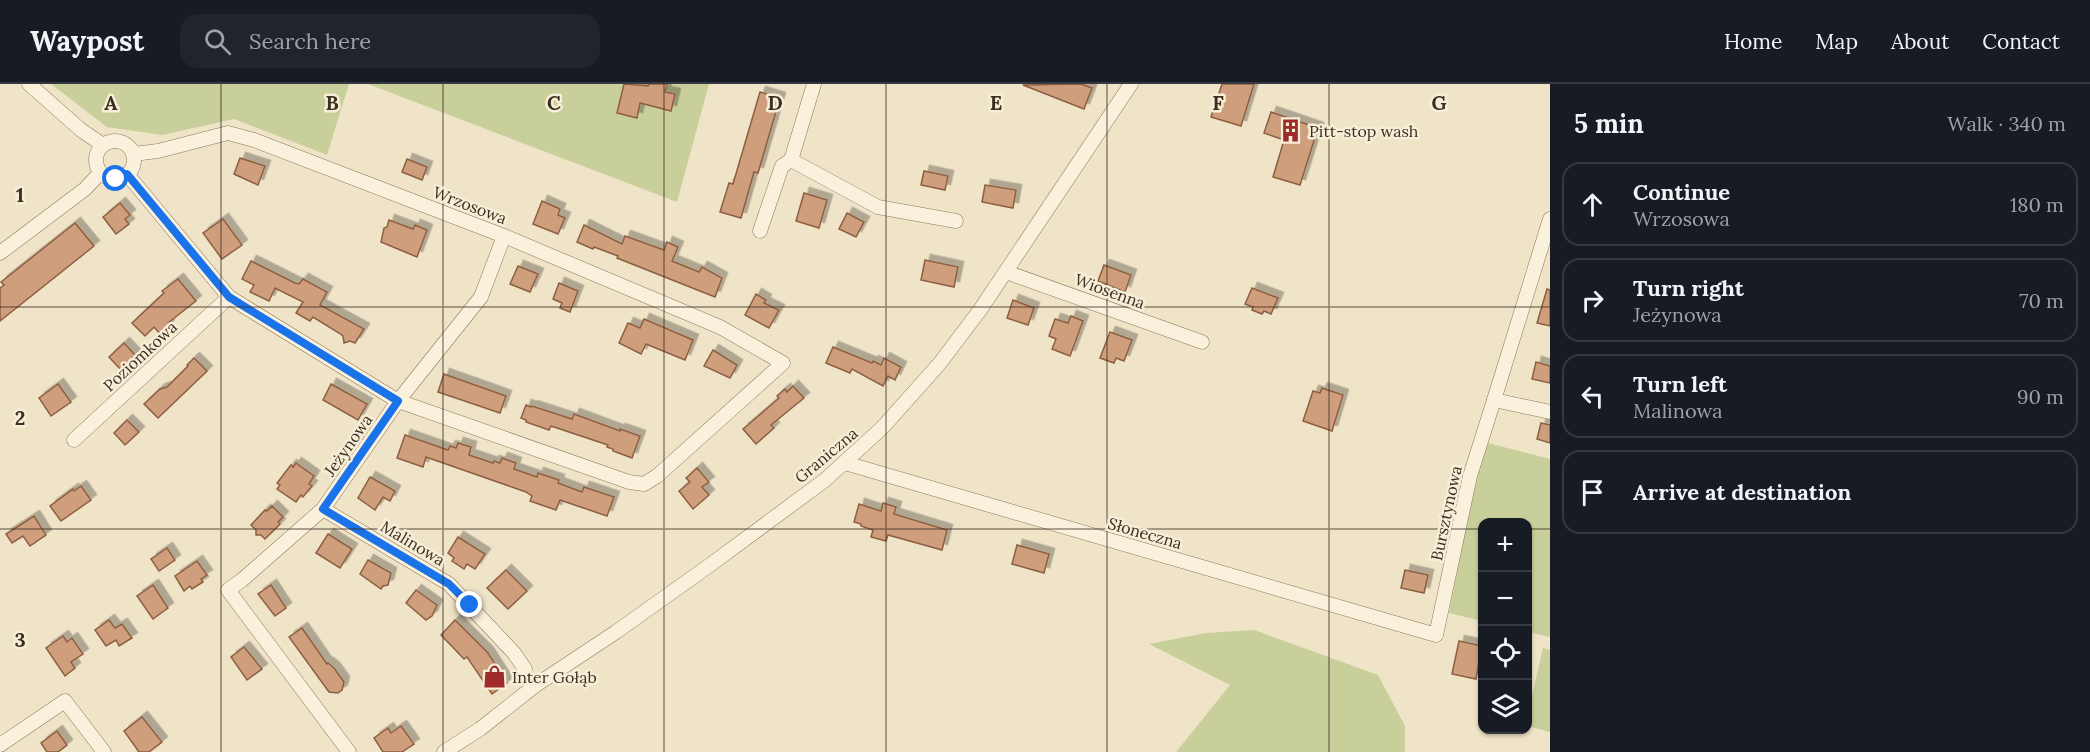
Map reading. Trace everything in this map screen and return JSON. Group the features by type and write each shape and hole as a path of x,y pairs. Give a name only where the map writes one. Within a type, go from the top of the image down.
{"street":[{"path":"29,84 81,130 102,145"},
{"path":"760,231 782,166 791,160 814,84"},
{"name":"Graniczna","path":"444,752 480,729 536,685 616,632 816,487 884,427 940,363 1006,272 1131,84"},
{"name":"Wrzosowa","path":"133,154 158,151 228,134 254,140 504,236 720,327 783,363 657,476 644,484 629,482 398,401"},
{"path":"114,141 126,145 133,154 133,165 122,177 110,179 100,172 96,162 96,155 102,145 114,141"},
{"path":"791,160 878,207 956,221"},
{"path":"0,253 85,189 100,172"},
{"path":"127,174 229,297 398,401"},
{"name":"Bursztynowa","path":"1436,635 1470,476 1547,241 1550,219"},
{"name":"Jeżynowa","path":"349,752 228,590 323,509 398,401 481,297 504,236"},
{"name":"Wiosenna","path":"1006,272 1202,342"},
{"name":"Poziomkowa","path":"74,440 229,297"},
{"path":"1494,400 1550,412"},
{"name":"Słoneczna","path":"844,463 1436,635"},
{"name":"Malinowa","path":"323,509 449,584 514,653 525,669"},
{"path":"0,746 65,701 104,752"}],"green space":[{"path":"51,84 349,84 327,155 234,119 162,135 107,127"},
{"path":"368,84 709,84 677,202"},
{"path":"1488,443 1550,459 1550,637 1532,633 1532,518 1478,518 1478,620 1449,613 1473,490"},
{"path":"1254,630 1378,675 1405,726 1405,752 1176,752 1230,685 1149,644 1206,633"},
{"path":"1543,648 1550,650 1550,732 1532,727 1532,696"}],"building":[{"path":"624,84 648,86 649,84 667,84 665,92 675,94 671,111 640,103 637,118 617,113"},
{"path":"1081,84 1092,88 1084,109 1023,85"},
{"path":"1222,84 1254,84 1241,126 1211,117"},
{"path":"760,92 780,98 758,173 754,172 741,218 720,212 729,183 733,184"},
{"path":"1271,112 1318,128 1300,185 1273,177 1284,140 1264,133"},
{"path":"240,158 265,166 258,185 234,174"},
{"path":"407,159 427,167 422,180 402,172"},
{"path":"924,171 948,176 945,190 921,185"},
{"path":"985,185 1016,190 1013,208 982,202"},
{"path":"804,193 827,200 819,228 796,221"},
{"path":"542,201 560,209 558,215 565,218 558,234 533,224"},
{"path":"120,203 130,215 125,219 129,224 116,234 103,217"},
{"path":"847,213 864,222 856,237 839,229"},
{"path":"223,219 242,245 222,259 203,233"},
{"path":"389,220 413,229 415,225 427,230 417,257 381,242 384,228 387,227"},
{"path":"75,223 94,246 0,321 0,288 4,285 1,282"},
{"path":"584,225 622,244 625,236 664,250 667,242 678,247 672,261 699,272 702,267 722,278 715,297 617,258 618,256 577,242"},
{"path":"925,260 958,267 954,287 921,280"},
{"path":"251,261 295,283 299,284 303,279 327,292 320,305 364,329 355,343 350,341 344,343 343,336 339,333 313,317 310,321 296,313 303,302 275,288 269,301 250,292 254,285 242,279"},
{"path":"1104,265 1131,275 1125,292 1098,281"},
{"path":"518,266 538,274 530,292 510,284"},
{"path":"178,279 196,301 168,323 169,325 160,334 154,327 145,336 132,323 164,293 162,291"},
{"path":"559,283 578,291 570,312 560,308 562,303 553,299"},
{"path":"1252,288 1278,298 1271,314 1264,311 1262,314 1245,304"},
{"path":"1547,289 1550,290 1550,326 1537,323"},
{"path":"756,294 766,300 764,303 779,310 769,328 745,315"},
{"path":"1013,300 1034,308 1028,325 1007,318"},
{"path":"1071,316 1083,321 1070,356 1052,349 1056,339 1049,336 1055,319 1068,323"},
{"path":"644,319 693,340 685,360 646,344 641,354 619,343 628,323 640,328"},
{"path":"1110,332 1132,340 1124,361 1116,358 1114,363 1100,358"},
{"path":"124,343 137,357 122,371 109,357"},
{"path":"833,347 872,363 873,361 881,365 884,358 901,367 895,380 888,376 883,386 852,369 850,373 826,363"},
{"path":"713,350 737,365 730,378 704,366"},
{"path":"194,358 207,371 158,418 144,404 160,389 167,387"},
{"path":"1536,362 1550,366 1550,383 1532,379"},
{"path":"444,374 506,396 500,413 438,392"},
{"path":"58,384 71,402 51,416 39,398"},
{"path":"331,384 367,404 358,420 323,400"},
{"path":"793,386 804,398 771,425 774,428 756,444 743,429 779,398 777,396 785,389 787,392"},
{"path":"1322,388 1343,395 1332,431 1303,421 1313,391 1320,393"},
{"path":"526,405 572,419 574,414 640,436 632,458 613,451 607,447 608,445 551,426 549,430 526,422 521,418"},
{"path":"127,420 139,432 125,445 114,433"},
{"path":"1541,423 1550,425 1550,443 1537,439"},
{"path":"405,435 448,450 450,446 456,448 458,443 471,447 469,455 493,463 494,461 500,463 502,458 516,463 514,469 537,477 538,473 559,480 558,483 582,492 584,487 614,497 607,516 560,500 556,510 530,501 532,496 526,492 426,457 423,467 397,458"},
{"path":"296,463 314,476 309,484 312,486 296,502 277,489 280,485 277,483 291,465 293,467"},
{"path":"697,468 709,482 702,487 709,495 693,509 679,491 690,482 686,478"},
{"path":"370,477 395,491 390,501 383,497 375,510 358,498"},
{"path":"81,486 91,500 61,521 50,506 73,489 74,491"},
{"path":"883,503 896,507 894,514 947,530 942,550 888,535 886,541 871,537 873,530 854,522 859,504 881,511"},
{"path":"272,506 283,517 278,522 280,524 265,539 261,535 256,535 256,530 251,525"},
{"path":"34,516 46,535 30,546 23,536 12,543 6,534"},
{"path":"328,534 352,549 340,568 316,553"},
{"path":"458,537 485,554 475,569 467,564 464,569 452,561 454,558 448,553"},
{"path":"1017,545 1049,554 1044,573 1012,564"},
{"path":"167,548 175,560 159,571 151,559"},
{"path":"368,560 391,573 388,585 381,589 360,574"},
{"path":"197,561 207,575 201,579 203,582 192,589 190,586 184,591 175,576"},
{"path":"506,570 527,591 508,609 487,588"},
{"path":"1405,570 1428,575 1424,593 1401,588"},
{"path":"153,585 168,608 153,619 137,596"},
{"path":"271,585 286,608 275,616 258,594"},
{"path":"416,590 437,605 432,616 426,620 406,603"},
{"path":"109,620 115,628 122,624 132,638 119,646 116,640 106,646 95,630"},
{"path":"455,620 488,653 507,683 492,694 467,657 464,659 441,635"},
{"path":"302,628 327,664 334,668 344,682 342,690 338,693 329,692 289,637"},
{"path":"63,636 67,642 72,638 83,654 71,662 75,668 65,676 46,648"},
{"path":"1459,641 1478,645 1476,679 1452,674"},
{"path":"244,647 262,669 247,680 231,657"},
{"path":"142,717 162,742 149,752 139,752 124,731"},
{"path":"401,726 414,744 402,752 383,752 374,738 388,728 391,733"},
{"path":"57,731 67,745 58,752 47,752 41,743"}],"place":[{"name":"Pitt-stop wash","path":"1291,131"},
{"name":"Inter Gołąb","path":"494,677"}],"route":[{"path":"116,179 127,174 229,297 398,401 323,509 449,584 470,605"}]}
